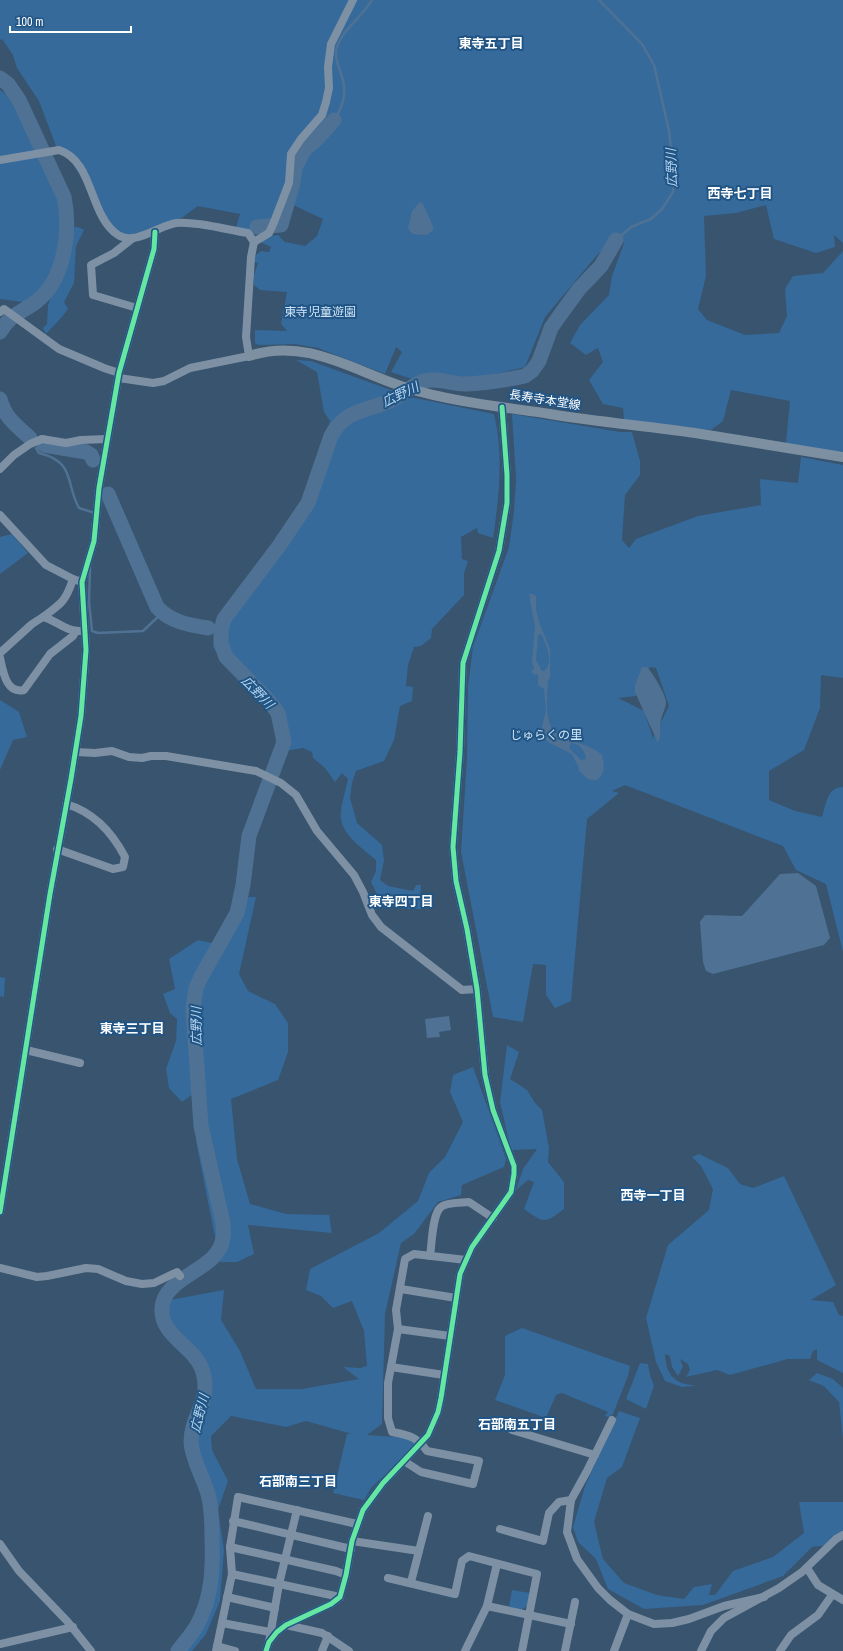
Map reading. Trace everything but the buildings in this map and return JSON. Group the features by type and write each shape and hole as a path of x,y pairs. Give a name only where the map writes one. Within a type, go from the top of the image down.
{"main road":[{"name":"長寿寺本堂線","path":"249,356 283,350 309,352 424,393 573,418 694,433 843,457"}],"street":[{"path":"0,312 4,309 59,349 119,375 153,382 164,381 190,368 242,359 249,356 246,337 251,257 254,242 269,232 274,222 289,183 291,154 301,139 322,115 329,88 328,67 330,44 352,0"},
{"path":"0,160 59,150 64,152 74,159 81,169 98,208 106,222 119,236 133,238"},
{"path":"137,308 93,295 92,265 114,253 133,238 155,232 176,223 192,224 248,233 254,242"},
{"path":"0,1212 57,849 76,752 85,674 80,631 82,582 94,541 99,488 119,375 154,249 155,232"},
{"path":"269,1642 277,1632 286,1625 331,1604 340,1597 357,1524 363,1510 383,1483 422,1444 428,1435 438,1412 460,1274 472,1247 511,1192 514,1166 493,1110 488,1088 476,989 467,929 456,881 453,847 460,752 464,663 499,551 507,503 507,475 502,407"},
{"path":"0,469 14,455 30,444 42,439 66,443 81,440 107,439"},
{"path":"0,515 46,565 82,582"},
{"path":"0,653 32,624 62,603 73,578"},
{"path":"43,617 50,619 64,628 80,631"},
{"path":"0,658 4,677 9,685 21,691 24,690 50,654 80,631"},
{"path":"76,752 95,753 112,751 129,757 142,758 151,756 166,756 256,771 281,783 296,795 317,830 354,875 364,892 367,906 381,927 462,990 476,989"},
{"path":"57,849 114,869 123,867 125,857 103,824 81,809 66,804"},
{"path":"26,1050 80,1063"},
{"path":"430,1256 435,1217 441,1207 447,1204 469,1202 493,1218"},
{"path":"404,1462 420,1472 473,1484 479,1461 427,1451 422,1444 410,1435 392,1432 388,1418 388,1382 398,1329 396,1310 401,1289 405,1259 414,1254 466,1260"},
{"path":"0,1268 37,1277 86,1268 98,1269 126,1281 142,1284 154,1283 177,1272 180,1276"},
{"path":"401,1289 456,1298"},
{"path":"398,1329 450,1336"},
{"path":"391,1367 444,1375"},
{"path":"612,1420 571,1500 567,1532 577,1559 598,1588 610,1600 628,1614 654,1624 672,1623 689,1619 724,1606 764,1597"},
{"path":"512,1430 595,1455"},
{"path":"235,1651 216,1649 232,1574 230,1547 238,1497 357,1524"},
{"path":"500,1528 543,1541 550,1513 559,1502 571,1500"},
{"path":"266,1651 269,1642 279,1584 297,1510"},
{"path":"411,1582 428,1516"},
{"path":"233,1521 290,1535 352,1545 420,1551"},
{"path":"701,1651 711,1631 724,1618 779,1588 806,1568 836,1539 843,1535"},
{"path":"0,1544 19,1571 73,1628 91,1651"},
{"path":"230,1547 285,1559 346,1575"},
{"path":"388,1578 411,1582 455,1594 462,1561 469,1556 537,1574 522,1651"},
{"path":"465,1651 487,1606 497,1564"},
{"path":"806,1568 818,1585 832,1595 843,1600"},
{"path":"232,1574 340,1597"},
{"path":"780,1651 791,1635 818,1615 832,1595"},
{"path":"226,1597 275,1608"},
{"path":"565,1651 575,1602"},
{"path":"487,1606 571,1624"},
{"path":"614,1651 628,1614"},
{"path":"222,1623 270,1632"},
{"path":"286,1625 322,1633 349,1651"},
{"path":"0,1644 73,1628"},
{"path":"322,1651 328,1636"}],"green space":[{"name":"東寺児童遊園","path":"0,0 843,0 843,243 834,235 835,247 816,253 774,239 766,205 736,213 704,216 706,276 698,309 707,320 745,335 779,333 787,316 785,289 793,276 823,273 843,251 843,453 786,443 790,401 731,390 723,421 711,430 624,420 623,408 603,404 589,380 603,362 598,348 586,355 570,343 580,325 609,295 612,276 624,243 616,237 598,254 545,317 525,367 462,382 412,379 391,372 402,352 396,347 385,374 318,348 295,344 258,345 255,343 255,330 287,331 281,324 287,292 260,290 254,285 254,275 258,263 253,262 252,258 261,251 269,252 271,247 260,242 269,236 278,235 285,242 305,246 317,236 323,219 291,204 284,221 259,233 236,228 240,214 198,206 183,217 137,236 119,233 104,214 71,161 56,146 39,101 17,68 13,55 2,39 0,40"},
{"path":"0,90 6,94 26,121 39,159 51,177 64,207 66,228 78,227 84,230 76,246 74,283 64,302 68,309 46,334 43,328 47,324 48,305 56,282 30,303 0,299"},
{"path":"296,360 311,361 410,397 494,414 499,445 500,476 493,538 478,533 477,528 461,537 462,559 468,561 464,573 464,595 432,629 431,638 421,646 414,647 408,665 406,686 413,687 412,701 400,706 394,740 384,761 356,771 352,783 350,798 357,823 382,845 384,860 380,880 388,886 413,891 416,885 421,885 420,900 430,903 421,909 406,909 378,903 370,897 376,892 371,882 376,871 376,860 350,837 341,820 342,806 348,779 342,773 335,782 325,768 313,758 312,752 303,748 285,751 286,730 277,705 258,680 244,672 225,665 213,647 218,618 301,507 330,421 324,412 317,372"},
{"name":"じゅらくの里","path":"512,414 620,432 632,432 640,461 640,475 625,495 622,540 629,548 636,539 698,516 761,505 760,479 798,483 801,457 843,465 843,678 821,675 820,708 804,750 769,771 769,800 795,811 822,817 830,793 843,787 843,952 826,884 796,870 783,846 625,785 612,791 619,793 587,819 571,1001 555,1008 546,995 546,965 533,964 523,1022 493,1017 461,852 467,758 468,687 473,647 509,547 514,511 516,479","holes":["650,667 656,668 669,706 653,738 644,711 618,698 636,696"]},
{"path":"12,534 28,553 0,574 0,537"},
{"path":"0,700 19,712 27,737 13,740 0,770"},
{"path":"236,897 256,897 239,974 248,991 275,1004 288,1023 288,1052 278,1080 231,1099 237,1159 250,1204 286,1214 329,1215 332,1233 248,1225 254,1254 237,1262 220,1262 196,1141 196,1092 182,1102 169,1088 166,1069 176,1041 177,1019 170,1013 163,994 175,989 169,959 198,940 212,943 232,918"},
{"path":"0,977 5,978 4,997 0,996"},
{"path":"507,1045 519,1052 510,1079 527,1090 535,1103 542,1110 549,1148 548,1162 564,1182 564,1209 552,1217 544,1220 536,1217 524,1209 534,1182 528,1180 516,1190 523,1169 537,1149 511,1150 500,1102"},
{"path":"473,1067 506,1159 504,1167 462,1185 461,1195 438,1202 414,1234 401,1243 385,1314 382,1424 367,1435 410,1438 416,1444 371,1488 364,1500 333,1493 347,1434 352,1434 306,1421 286,1427 231,1416 211,1436 212,1450 228,1481 218,1510 224,1550 220,1601 206,1634 192,1651 184,1651 200,1628 214,1586 216,1541 210,1489 197,1453 197,1437 212,1384 202,1360 175,1330 167,1318 170,1300 224,1290 221,1320 240,1351 256,1389 302,1389 359,1379 343,1367 360,1368 367,1366 364,1331 352,1301 333,1308 321,1296 306,1290 310,1269 379,1233 418,1201 429,1173 445,1157 463,1122 450,1092 453,1075"},
{"path":"699,1154 728,1168 740,1184 753,1188 784,1176 836,1285 811,1300 833,1302 839,1315 843,1316 843,1373 817,1360 817,1349 813,1351 810,1359 788,1359 730,1375 717,1370 686,1377 690,1370 688,1364 680,1359 683,1367 678,1376 672,1367 670,1356 665,1354 667,1367 672,1376 676,1380 694,1385 682,1387 665,1381 656,1362 646,1318 668,1245 709,1210 713,1189 701,1166 692,1157"},
{"path":"522,1328 630,1366 628,1376 613,1414 608,1417 605,1416 608,1412 562,1393 556,1395 546,1418 495,1400 505,1375 505,1336"},
{"path":"640,1363 648,1364 654,1386 646,1409 626,1399"},
{"path":"817,1373 833,1379 843,1388 843,1439 839,1402 824,1386 809,1380"},
{"path":"619,1411 640,1418 622,1467 607,1478 594,1522 603,1559 624,1583 657,1595 684,1599 694,1587 712,1584 709,1595 715,1595 733,1571 773,1557 804,1533 799,1502 843,1502 843,1531 828,1545 812,1547 783,1576 703,1605 644,1609 608,1589 596,1559 578,1542 573,1527 585,1486"},
{"path":"512,1590 530,1593 527,1606 521,1610 509,1607"}],"shaded area":[{"path":"422,202 433,226 433,230 427,235 412,234 408,228 412,211 419,203"},
{"path":"529,594 536,596 536,609 539,622 550,649 550,678 548,680 547,709 552,729 558,736 590,747 602,755 604,765 603,771 597,780 586,778 578,770 579,768 572,754 548,742 542,735 542,727 546,710 544,689 538,685 538,674 535,675 531,672 534,669 532,662 535,627","holes":["541,634 545,642 549,658 549,663 544,671 542,671 536,660 538,635","571,743 577,744 582,748 586,759 581,760 569,748"]},
{"path":"642,667 647,667 664,694 666,702 660,723 659,741 657,741 635,692 635,685"},
{"path":"798,873 816,886 830,938 824,945 713,974 706,971 703,962 700,922 705,915 742,916 780,874"},
{"path":"449,1016 451,1030 439,1032 440,1037 427,1038 425,1019"}],"waterway":[{"path":"334,120 342,105 344,94 343,83 336,58 337,47 343,35 372,0"},
{"name":"広野川","path":"599,0 642,44 654,65 669,131 674,174 673,192 662,209 651,219 631,227 616,240"},
{"path":"0,78 8,84 19,100 64,197 67,224 64,253 54,280 46,292 37,301 8,321 0,332"},
{"path":"257,227 281,225 293,183 295,168 304,150 317,139 334,120"},
{"name":"広野川","path":"178,1651 196,1627 208,1595 212,1573 212,1522 208,1494 191,1442 194,1423 205,1390 205,1380 198,1361 166,1326 162,1308 165,1297 172,1288 212,1258 219,1249 223,1238 223,1223 201,1126 193,1009 196,988 201,977 237,913 243,885 249,836 284,742 278,713 269,701 226,657 221,643 221,630 224,619 279,546 308,503 331,436 336,427 342,421 355,413 392,400 424,381 440,380 467,384 525,376 532,371 539,361 551,328 579,289 601,266 616,240"},
{"path":"0,399 8,416 30,438"},
{"path":"44,445 86,452 91,455 93,460"},
{"path":"36,448 39,453 51,457 59,462 64,468 68,474 79,508 95,513"},
{"path":"108,494 157,607 168,616 180,622 208,628"},
{"path":"90,568 89,602 92,631 98,633 143,631 162,613"},
{"name":"広野川","path":"217,629 221,630"}],"cycle path":[{"path":"0,1212 50,894 81,716 86,650 82,582 94,541 99,488 119,373 154,249 155,232"},
{"path":"266,1651 269,1642 277,1632 286,1625 331,1604 340,1597 346,1575 352,1541 363,1510 383,1483 428,1435 438,1412 441,1398 460,1274 472,1247 511,1192 514,1166 493,1110 485,1075 477,989 467,929 456,881 453,847 460,752 463,663 499,551 507,503 507,475 502,407"}],"district":[{"name":"東寺五丁目","path":"491,43"},
{"name":"西寺七丁目","path":"740,193"},
{"name":"東寺四丁目","path":"401,901"},
{"name":"東寺三丁目","path":"132,1028"},
{"name":"西寺一丁目","path":"653,1195"},
{"name":"石部南五丁目","path":"517,1424"},
{"name":"石部南三丁目","path":"298,1481"}]}
